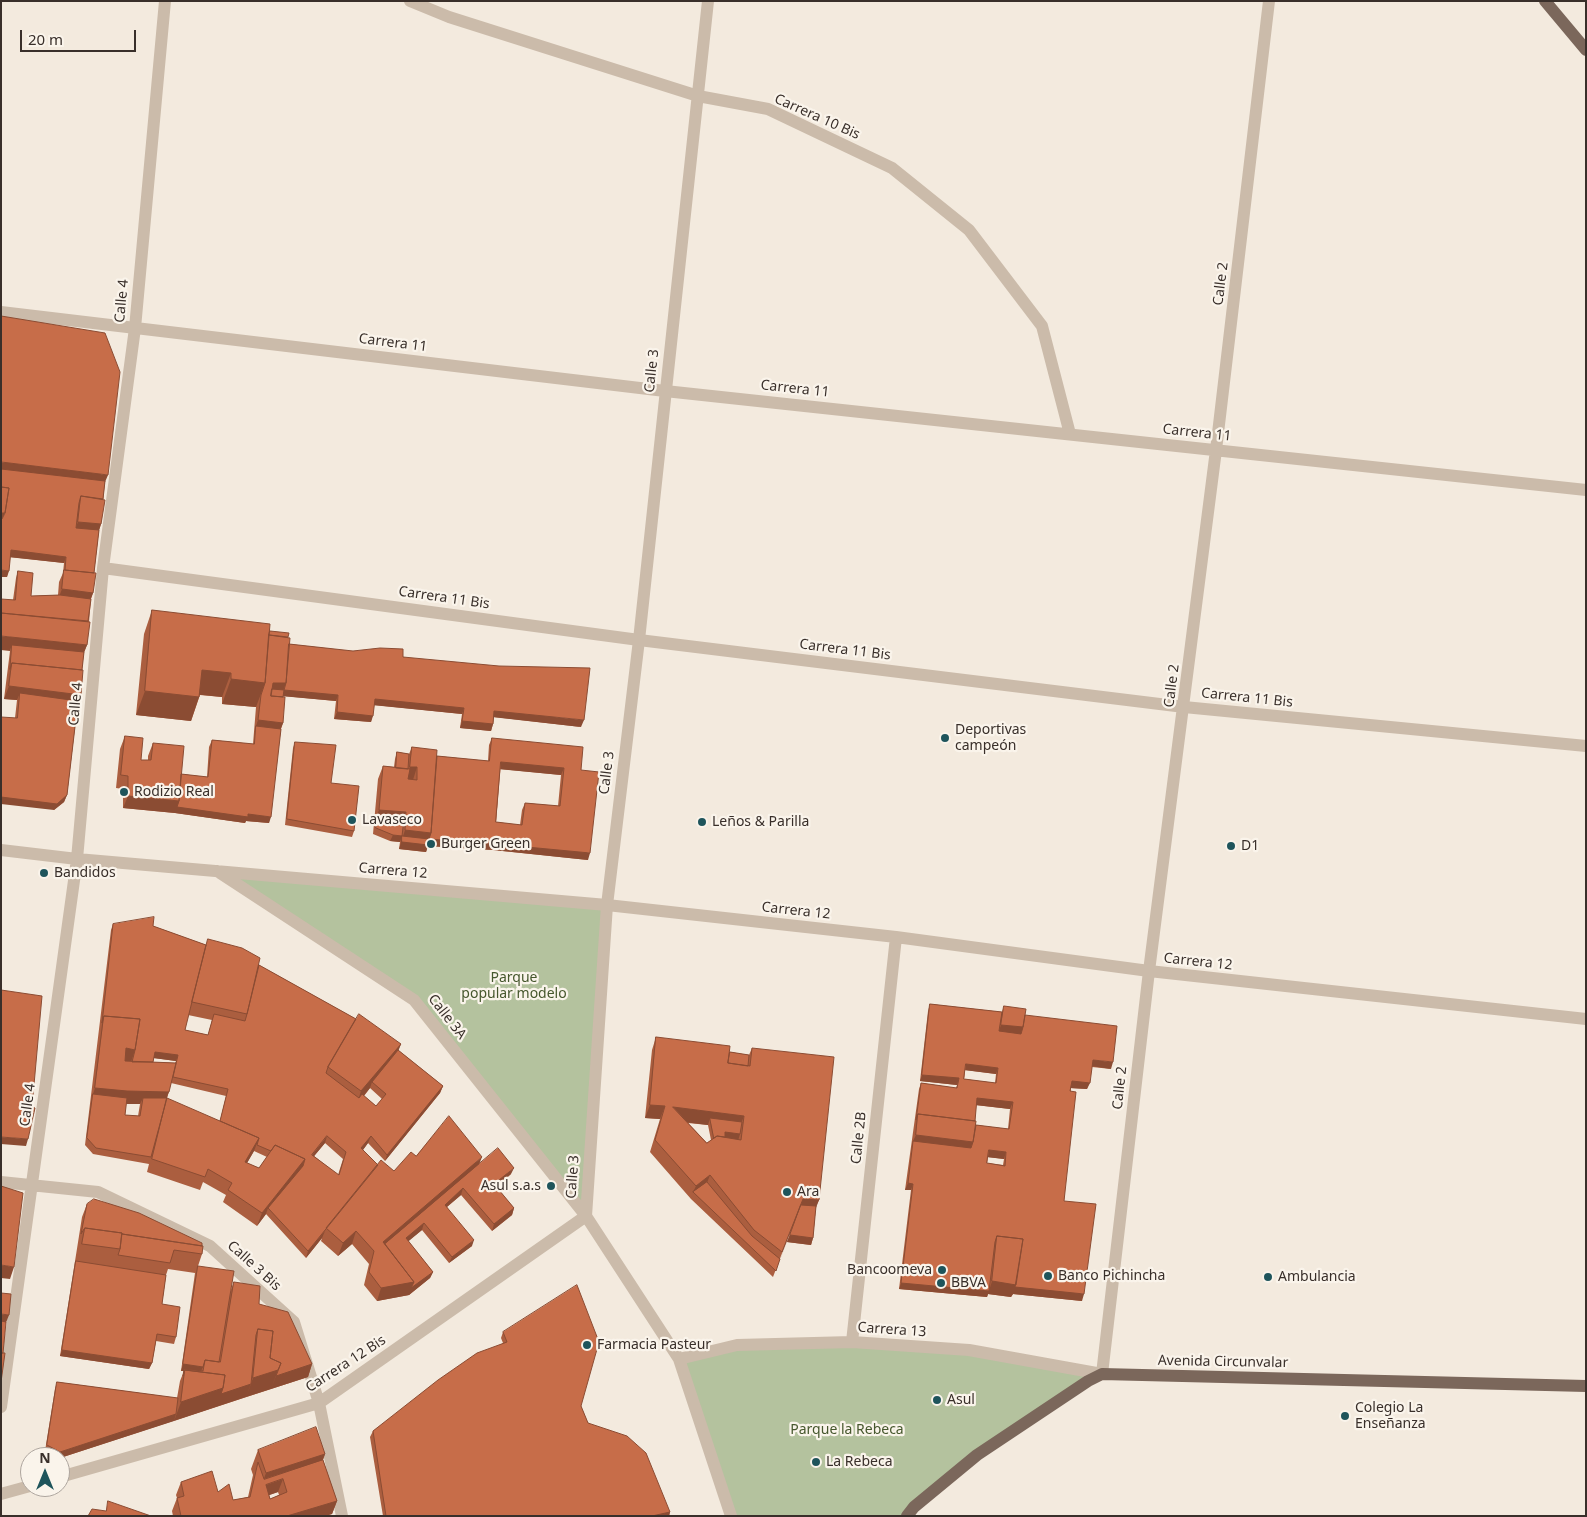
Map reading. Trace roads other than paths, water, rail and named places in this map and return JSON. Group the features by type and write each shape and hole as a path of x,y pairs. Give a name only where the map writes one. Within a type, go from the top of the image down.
{"main road":[{"path":"1545,1 1586,50"},
{"path":"907,1516 914,1507 977,1455 1102,1374"},
{"name":"Avenida Circunvalar","path":"1102,1374 1586,1386"}],"street":[{"name":"Calle 4","path":"1,1407 77,859 103,568 135,328 164,1"},
{"name":"Carrera 10 Bis","path":"410,1 449,17 698,96 768,110 892,168 969,230 1042,326 1070,434"},
{"name":"Calle 3","path":"708,1 639,640 606,905 586,1216 679,1359 731,1516"},
{"name":"Calle 2","path":"1102,1374 1149,971 1216,450 1269,1"},
{"name":"Carrera 11","path":"1,312 665,391 1586,490"},
{"name":"Carrera 11 Bis","path":"103,568 639,640 1184,707 1586,746"},
{"name":"Carrera 12","path":"1,850 77,859 606,905 896,937 1149,971 1586,1019"},
{"name":"Calle 3A","path":"215,870 414,1000 586,1216"},
{"name":"Calle 2B","path":"852,1342 896,937"},
{"name":"Calle 3 Bis","path":"1,1182 98,1192 210,1246 294,1322 319,1403 342,1516"},
{"name":"Carrera 12 Bis","path":"70,1474 319,1403 586,1216"},
{"name":"Carrera 13","path":"679,1359 737,1345 852,1342 969,1350 1102,1374"},
{"path":"1,1494 20,1489"}],"place":[{"name":"Deportivas campeón","path":"945,738"},
{"name":"Rodizio Real","path":"124,792"},
{"name":"Lavaseco","path":"352,820"},
{"name":"Leños & Parilla","path":"702,822"},
{"name":"Burger Green","path":"431,844"},
{"name":"D1","path":"1231,846"},
{"name":"Bandidos","path":"44,873"},
{"name":"Asul s.a.s","path":"551,1186"},
{"name":"Ara","path":"787,1192"},
{"name":"Bancoomeva","path":"942,1270"},
{"name":"Banco Pichincha","path":"1048,1276"},
{"name":"Ambulancia","path":"1268,1277"},
{"name":"BBVA","path":"941,1283"},
{"name":"Farmacia Pasteur","path":"587,1345"},
{"name":"Asul","path":"937,1400"},
{"name":"Colegio La Enseñanza","path":"1345,1416"},
{"name":"La Rebeca","path":"816,1462"}],"park label":[{"name":"Parque popular modelo","path":"514,986"},
{"name":"Parque la Rebeca","path":"847,1430"}]}
